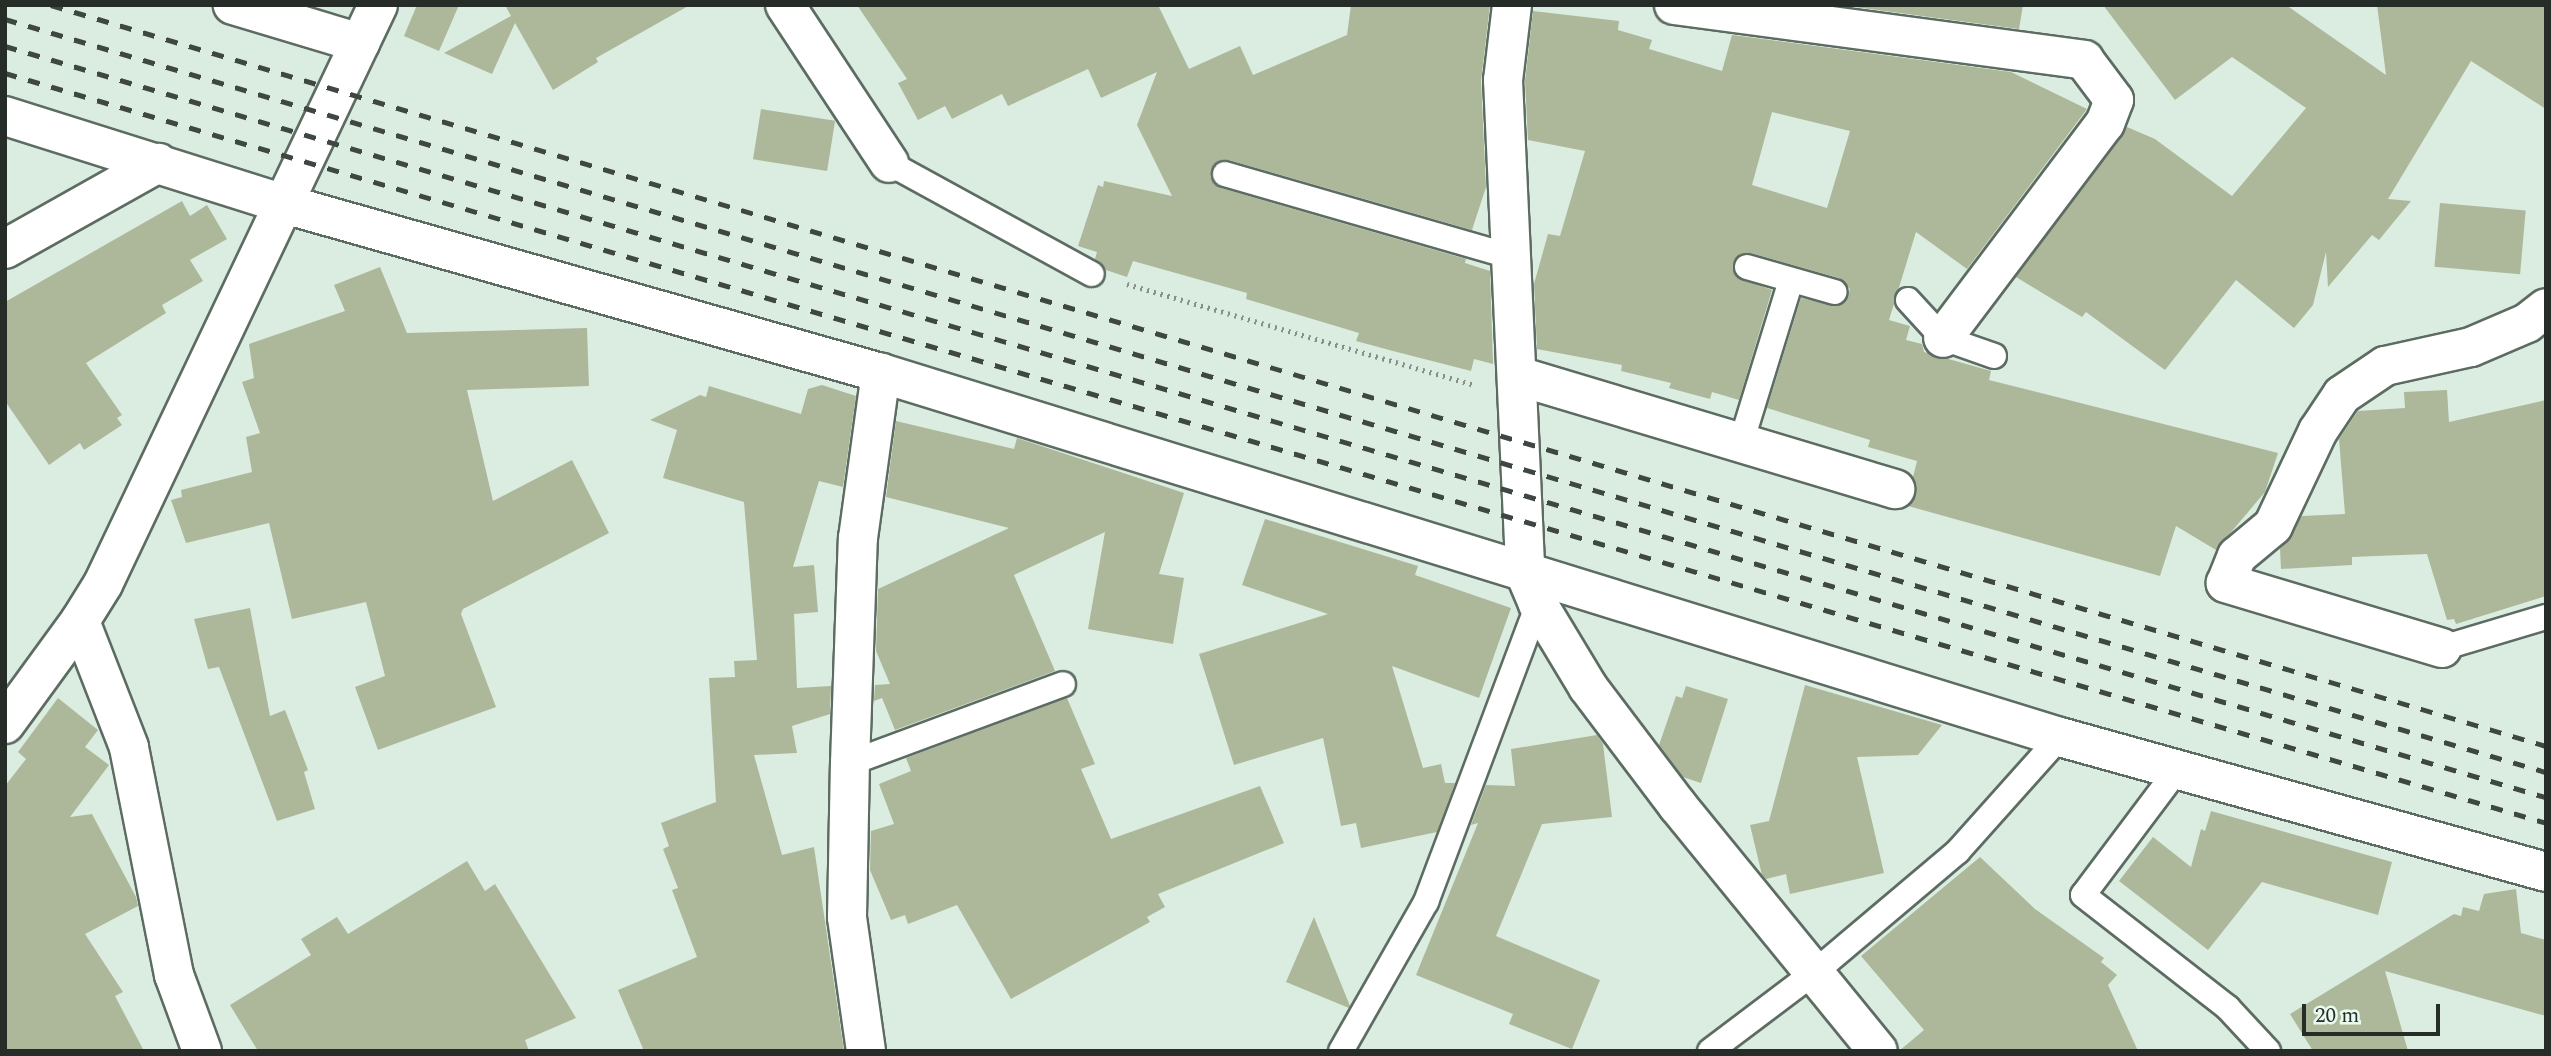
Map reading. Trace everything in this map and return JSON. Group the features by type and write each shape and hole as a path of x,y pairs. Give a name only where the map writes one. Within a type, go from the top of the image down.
{"street":[{"path":"233,5 360,43"},
{"path":"5,723 80,621 103,584 281,204 378,5"},
{"path":"785,5 889,163"},
{"path":"1513,5 1503,80 1532,589 1596,698 1678,806 1878,1051"},
{"path":"1674,5 2084,60 2114,100 2105,123 1944,338"},
{"path":"5,116 281,204 881,373 1532,589 2546,872"},
{"path":"5,249 159,163"},
{"path":"2442,648 2226,583 2237,556 2273,526 2318,430 2342,395 2385,366 2471,347 2527,323 2546,308"},
{"path":"866,1051 847,918 850,763 858,538 881,373"},
{"path":"1519,387 1741,443 1895,489"},
{"path":"80,621 129,747 174,975 202,1051"}],"lane":[{"path":"889,163 1092,274"},
{"path":"1226,174 1513,257"},
{"path":"1747,267 1835,292"},
{"path":"1741,443 1791,280"},
{"path":"1908,300 1944,338 1994,356"},
{"path":"1341,1051 1426,902 1532,589"},
{"path":"2442,648 2546,617"},
{"path":"850,763 1063,684"},
{"path":"1710,1051 1815,972 1958,851 2060,737"},
{"path":"2177,770 2083,895 2228,1008 2268,1051"}],"path":[{"path":"1092,274 1519,387"}],"building":[{"path":"417,5 459,5 439,51 404,36"},
{"path":"505,5 690,5 596,58 598,62 553,90 515,23 492,74 444,53 511,16"},
{"path":"857,5 1158,5 1189,69 1240,46 1253,75 1347,35 1351,5 1490,5 1481,81 1486,187 1472,230 1229,160 1215,163 1210,177 1221,188 1466,259 1465,263 1490,271 1493,364 1474,359 1471,371 1356,341 1359,333 1246,299 1247,293 1133,261 1127,277 1106,270 1095,259 1097,252 1078,246 1098,185 1103,187 1104,181 1172,196 1137,125 1157,72 1101,98 1088,69 1008,106 1002,94 952,119 945,106 918,120 898,83 907,79"},
{"path":"1840,5 2023,5 2019,29"},
{"path":"2103,5 2286,5 2386,75 2377,5 2546,5 2546,109 2471,61 2388,199 2411,201 2379,240 2372,235 2328,287 2326,252 2313,305 2294,328 2236,280 2165,370 2086,312 2082,317 2016,277 2127,127 2155,139 2232,196 2306,108 2232,57 2175,100"},
{"path":"1533,11 1619,21 1618,30 1652,40 1649,49 1722,71 1732,35 2011,72 2087,109 1967,269 1916,232 1889,320 1910,326 1906,340 1922,344 1924,352 1991,371 1989,380 2278,453 2265,492 2216,550 2176,526 2160,576 1908,506 1916,495 1913,477 1917,461 1868,447 1870,440 1767,408 1801,298 1838,306 1846,302 1850,289 1839,278 1751,253 1736,257 1733,264 1736,277 1772,290 1739,400 1712,392 1710,399 1669,388 1671,383 1621,371 1622,365 1537,349 1534,284 1548,234 1560,236 1585,151 1528,140 1525,81","holes":["1772,112 1850,131 1827,208 1752,185"]},
{"path":"761,109 835,121 827,171 753,159"},
{"path":"182,201 190,216 207,205 227,239 190,260 203,281 162,305 166,313 86,363 122,415 117,418 122,425 84,450 80,443 49,465 5,401 5,302"},
{"path":"2440,203 2526,210 2520,274 2434,267"},
{"path":"380,267 407,333 587,328 589,386 467,390 493,501 572,460 609,533 463,609 461,614 496,707 378,750 355,687 385,676 366,602 292,619 269,523 186,543 171,500 182,497 181,490 252,472 246,437 260,433 242,382 254,378 249,344 345,311 334,285"},
{"path":"822,385 856,396 843,487 819,481 793,567 814,565 818,612 794,614 797,688 831,686 830,714 792,726 797,753 754,755 782,855 814,847 844,1051 644,1051 618,990 697,957 672,890 678,888 663,849 669,846 661,823 716,802 709,678 735,677 734,661 757,660 744,502 663,478 677,430 650,420 700,395 706,397 709,386 801,414 808,389"},
{"path":"2447,390 2449,422 2546,400 2546,596 2456,624 2454,619 2447,620 2427,554 2352,557 2352,565 2281,569 2280,549 2302,516 2345,514 2339,439 2358,411 2405,408 2404,392"},
{"path":"896,421 1014,449 1017,438 1184,493 1159,574 1184,578 1173,644 1088,629 1105,532 1014,575 1055,671 895,730 882,698 874,701 875,685 890,684 876,651 878,589 1009,528 886,497"},
{"path":"1265,519 1418,566 1415,575 1511,608 1479,698 1392,666 1423,768 1441,764 1445,783 1455,783 1437,832 1361,848 1356,823 1341,826 1323,738 1234,765 1199,654 1328,614 1242,585"},
{"path":"250,608 270,716 285,710 308,770 304,772 315,809 277,821 219,667 208,669 194,619"},
{"path":"1805,685 1942,725 1918,755 1857,757 1884,873 1790,894 1786,874 1766,879 1762,875 1750,825 1769,821"},
{"path":"1686,686 1728,699 1701,783 1683,777 1659,745 1676,696 1682,698"},
{"path":"58,698 98,730 85,747 109,765 70,817 92,814 136,897 138,906 85,934 123,992 115,996 144,1051 5,1051 5,786 26,759 18,752"},
{"path":"1067,698 1095,764 1081,769 1111,839 1260,786 1284,843 1158,894 1165,907 1147,917 1150,922 1011,999 957,905 908,924 905,915 891,920 870,870 871,831 894,824 879,784 911,771 906,758"},
{"path":"1597,735 1603,744 1612,817 1542,824 1496,936 1600,980 1572,1049 1509,1024 1513,1014 1416,975 1478,823 1471,825 1486,785 1515,786 1511,749"},
{"path":"2211,811 2392,862 2378,915 2262,882 2208,950 2119,881 2153,837 2191,867 2201,829 2205,831"},
{"path":"1980,857 2035,909 2104,958 2101,962 2117,975 2108,985 2138,1051 1899,1051 1924,1030 1861,956"},
{"path":"467,861 485,891 495,884 576,1018 525,1040 529,1051 258,1051 230,1005 311,955 301,939 337,917 348,934"},
{"path":"2516,889 2521,933 2546,940 2546,1016 2385,971 2408,1051 2313,1051 2290,1014 2454,914 2461,916 2463,907 2479,911 2484,894"},
{"path":"1314,917 1350,1006 1349,1008 1286,982"}],"railway":[{"path":"51,5 2546,746"},
{"path":"5,19 2546,772"},
{"path":"5,46 2546,797"},
{"path":"5,73 2546,823"}]}
